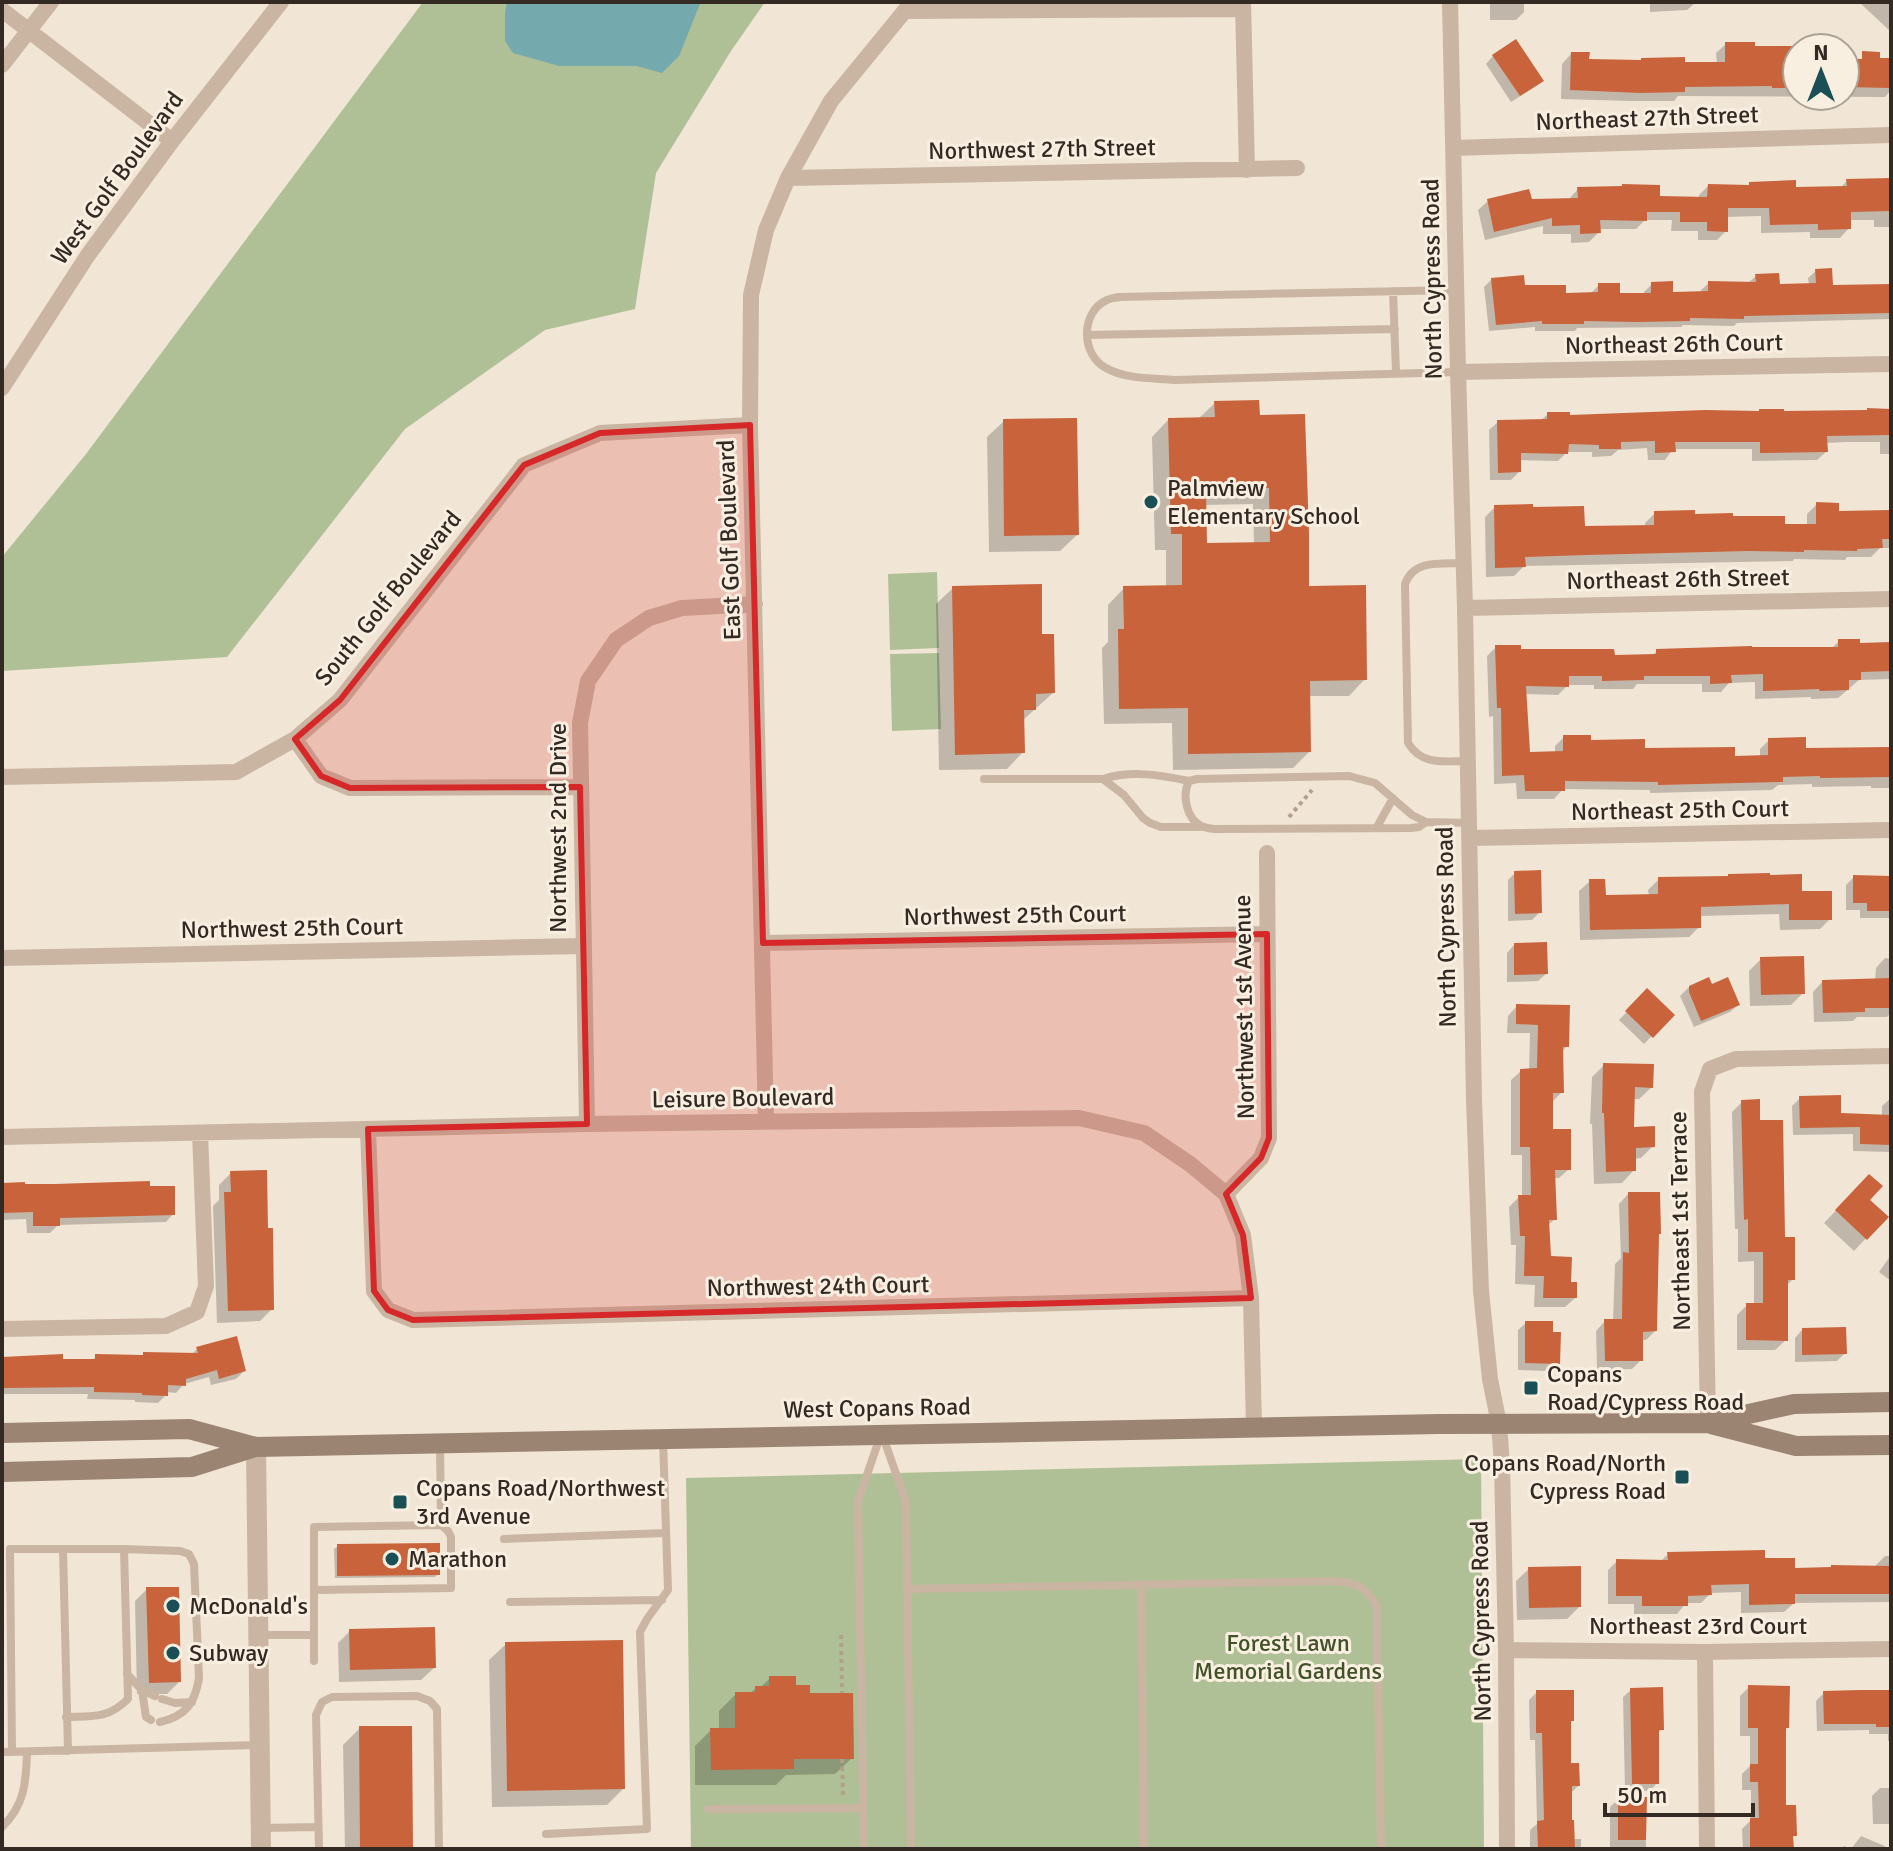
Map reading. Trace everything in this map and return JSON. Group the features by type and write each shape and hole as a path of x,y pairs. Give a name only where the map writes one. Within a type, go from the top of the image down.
{"main road":[{"path":"1708,1423 1794,1404 1891,1402"},
{"name":"West Copans Road","path":"2,1472 192,1467 256,1447 1254,1427 1708,1423"},
{"path":"1708,1423 1796,1446 1891,1445"},
{"name":"West Copans Road","path":"2,1433 189,1429 256,1447"}],"street":[{"path":"2,65 51,2"},
{"name":"West Golf Boulevard","path":"2,388 88,255 281,2"},
{"name":"North Cypress Road","path":"1450,2 1474,1099 1481,1291 1502,1465 1507,1849"},
{"path":"908,6 1243,5 1247,170"},
{"name":"East Golf Boulevard","path":"766,1122 750,425 751,295 766,230 788,178 831,101 908,6"},
{"path":"2,10 172,141"},
{"name":"Northeast 27th Street","path":"1453,148 1891,135"},
{"name":"Northwest 27th Street","path":"788,178 1297,168"},
{"name":"Northeast 26th Court","path":"1458,372 1891,364"},
{"name":"South Golf Boulevard","path":"2,777 236,772 295,739 340,700 524,465 600,433 750,425"},
{"name":"Northeast 26th Street","path":"1465,608 1891,599"},
{"name":"Northwest 2nd Drive","path":"587,1124 580,723 588,681 616,640 649,618 682,608 755,604"},
{"path":"295,739 321,776 350,788 580,787"},
{"name":"Northeast 25th Court","path":"1469,830 1891,830"},
{"name":"Northwest 1st Avenue","path":"1226,1194 1261,1158 1269,1138 1267,853"},
{"name":"Northwest 25th Court","path":"763,943 1267,934"},
{"name":"Northwest 25th Court","path":"2,958 582,946"},
{"name":"Northeast 1st Terrace","path":"1708,1423 1702,1092 1710,1069 1736,1059 1891,1056"},
{"name":"Leisure Boulevard","path":"2,1137 587,1124 1079,1118 1144,1133 1190,1164 1226,1194 1243,1235 1251,1298 1254,1427"},
{"name":"Northwest 24th Court","path":"368,1129 374,1291 388,1310 413,1320 1251,1298"},
{"path":"2,1329 166,1326 197,1312 206,1286 200,1133"},
{"path":"256,1447 261,1849"},
{"name":"Northeast 23rd Court","path":"1506,1650 1705,1652 1891,1649"},
{"path":"1705,1652 1707,1849"}],"lane":[{"path":"1456,290 1119,297 1105,300 1094,311 1087,326 1087,342 1095,361 1107,369 1130,376 1174,380 1458,372"},
{"path":"1393,291 1396,373"},
{"path":"1087,335 1395,329"},
{"path":"1464,563 1419,567 1409,573 1405,584 1405,616 1408,743 1422,758 1467,761"},
{"path":"984,779 1103,779 1130,774 1189,781 1206,778 1349,776 1375,783 1412,815 1426,822 1469,830"},
{"path":"1103,779 1124,795 1143,818 1161,827 1411,828 1426,822"},
{"path":"1189,781 1185,789 1186,804 1195,822 1202,827"},
{"path":"1377,827 1393,798"},
{"path":"881,1434 906,1502 911,1849"},
{"path":"864,1849 858,1501 881,1434"},
{"path":"546,1834 647,1829 640,1632 668,1590 663,1438"},
{"path":"440,1443 441,1525"},
{"path":"314,1661 314,1527 441,1525 451,1537 451,1588 315,1590"},
{"path":"504,1539 666,1533"},
{"path":"12,1752 6,1687 10,1549 124,1549 189,1554 194,1564 199,1678 196,1695 177,1717 155,1721 146,1717 142,1690"},
{"path":"63,1549 68,1751"},
{"path":"66,1717 100,1716 116,1711 128,1699 124,1549"},
{"path":"907,1589 1335,1581 1368,1590 1377,1607 1381,1849"},
{"path":"1141,1584 1144,1849"},
{"path":"510,1602 662,1600"},
{"path":"258,1635 314,1635"},
{"path":"126,1673 142,1690 158,1698 175,1703 192,1702"},
{"path":"319,1849 316,1715 322,1702 332,1697 417,1696 430,1701 437,1709 439,1849"},
{"path":"2,1752 259,1745"},
{"path":"2,1827 22,1798 27,1752"},
{"path":"708,1809 863,1808"},
{"path":"261,1828 318,1827"}],"path":[{"path":"1279,828 1315,787 1318,776"},
{"path":"841,1635 842,1693"},
{"path":"842,1759 843,1808"}],"highlighted area":[{"path":"750,425 763,943 1267,934 1269,1138 1261,1158 1226,1194 1243,1235 1251,1298 413,1320 388,1310 374,1291 368,1129 587,1124 580,787 350,788 321,776 295,739 340,700 524,465 600,433"}],"green space":[{"path":"423,2 765,2 656,173 635,309 545,330 405,429 227,657 2,671 2,557 86,454"},
{"path":"937,572 939,648 890,650 888,574"},
{"path":"939,653 941,729 892,731 890,654"},
{"name":"Forest Lawn Memorial Gardens","path":"1481,1459 1484,1849 691,1849 686,1478"}],"water":[{"path":"507,2 700,4 679,56 662,73 636,66 559,66 513,53 505,41"}],"building":[{"path":"1516,39 1544,81 1520,96 1492,55"},
{"path":"1725,42 1781,46 1781,88 1685,87 1685,92 1641,93 1570,90 1571,52 1590,52 1589,59 1685,57 1685,62 1725,62"},
{"path":"1862,51 1880,52 1880,58 1891,58 1891,88 1861,87"},
{"path":"1891,178 1891,211 1851,212 1851,229 1818,230 1818,224 1770,225 1769,208 1728,208 1728,232 1707,231 1707,222 1680,222 1680,212 1647,212 1647,221 1600,220 1601,233 1580,234 1580,225 1552,226 1552,218 1494,232 1487,199 1529,189 1532,199 1578,198 1577,187 1622,184 1660,185 1660,196 1707,197 1708,184 1749,185 1749,182 1796,180 1796,187 1847,186 1846,179"},
{"path":"1832,268 1833,285 1891,284 1891,313 1690,318 1690,321 1584,321 1584,324 1542,324 1542,321 1496,325 1491,278 1524,275 1525,285 1566,285 1566,293 1598,292 1598,283 1620,283 1620,293 1651,293 1651,282 1673,281 1673,292 1708,291 1708,281 1756,282 1755,274 1779,273 1780,284 1816,283 1815,269"},
{"path":"1259,400 1260,415 1305,414 1309,586 1366,585 1367,680 1310,681 1311,752 1188,754 1188,708 1119,709 1118,629 1124,629 1123,586 1182,585 1182,534 1171,534 1168,418 1215,417 1214,401","holes":["1269,488 1270,542 1207,543 1206,490"]},
{"path":"1891,409 1891,435 1827,436 1828,452 1760,453 1760,442 1675,442 1676,452 1655,453 1655,441 1621,442 1621,449 1569,444 1568,454 1521,453 1521,472 1498,473 1497,420 1547,419 1547,412 1570,412 1570,415"},
{"path":"1077,418 1079,535 1004,536 1003,419"},
{"path":"1816,502 1839,503 1839,511 1891,510 1891,539 1882,539 1883,548 1857,551 1525,557 1526,567 1495,568 1494,505 1584,506 1585,526 1654,525 1654,511 1695,510 1695,514 1785,516 1785,524 1816,524"},
{"path":"1042,584 1042,634 1054,634 1055,693 1036,694 1036,710 1024,710 1025,753 955,755 952,586"},
{"path":"1838,639 1860,639 1860,643 1891,642 1891,671 1861,672 1861,680 1849,680 1849,690 1763,691 1763,674 1731,675 1732,683 1710,684 1710,676 1644,676 1644,680 1602,681 1602,676 1569,676 1569,687 1526,686 1530,752 1563,751 1563,735 1591,735 1591,740 1645,739 1645,748 1735,747 1735,756 1768,755 1768,738 1806,737 1806,748 1891,747 1891,777 1783,777 1783,782 1658,785 1658,782 1565,781 1565,791 1525,791 1524,775 1502,776 1501,708 1497,708 1495,645 1521,645 1521,649 1614,649 1615,655 1656,654 1656,649 1838,647"},
{"path":"1541,870 1542,913 1515,914 1514,871"},
{"path":"1802,874 1802,891 1832,891 1832,920 1789,920 1789,904 1701,907 1701,928 1590,930 1589,879 1605,879 1606,895 1658,894 1658,877"},
{"path":"1853,875 1891,876 1891,911 1867,911 1867,903 1853,903"},
{"path":"1547,942 1548,974 1514,975 1514,943"},
{"path":"1804,956 1805,994 1761,995 1760,957"},
{"path":"1709,977 1712,984 1728,977 1740,1005 1701,1021 1689,986"},
{"path":"1891,978 1891,1008 1823,1013 1822,980"},
{"path":"1647,988 1675,1015 1653,1038 1625,1011"},
{"path":"1516,1004 1570,1005 1569,1047 1563,1047 1564,1093 1553,1093 1553,1129 1571,1129 1571,1170 1555,1170 1557,1220 1549,1220 1551,1256 1572,1257 1571,1282 1577,1282 1577,1298 1543,1298 1544,1276 1524,1276 1525,1236 1520,1236 1518,1195 1531,1195 1530,1147 1520,1147 1520,1069 1537,1068 1538,1025 1516,1024"},
{"path":"1603,1063 1654,1064 1653,1088 1635,1087 1634,1127 1655,1126 1655,1147 1636,1148 1636,1171 1606,1172"},
{"path":"1841,1095 1841,1113 1891,1115 1891,1145 1860,1144 1860,1127 1800,1128 1799,1096"},
{"path":"1760,1099 1760,1120 1783,1120 1785,1237 1795,1237 1795,1280 1788,1280 1788,1341 1746,1340 1746,1303 1763,1303 1763,1252 1748,1252 1748,1219 1744,1220 1741,1100"},
{"path":"267,1170 268,1228 273,1228 274,1310 228,1311 224,1192 231,1192 230,1171"},
{"path":"1869,1174 1883,1186 1870,1200 1889,1217 1867,1240 1835,1210"},
{"path":"150,1181 150,1186 175,1186 175,1215 60,1218 60,1226 33,1226 33,1212 2,1213 2,1183"},
{"path":"1628,1192 1660,1192 1657,1331 1643,1332 1643,1361 1605,1361 1604,1319 1622,1319 1623,1252 1629,1253"},
{"path":"1525,1321 1553,1321 1553,1332 1561,1332 1560,1364 1525,1363"},
{"path":"1846,1327 1847,1354 1802,1355 1802,1328"},
{"path":"237,1336 246,1371 219,1379 217,1370 186,1379 186,1386 168,1385 168,1396 94,1392 94,1387 2,1388 2,1357 63,1354 63,1359 95,1359 95,1354 198,1353 196,1347"},
{"path":"440,1543 440,1575 337,1576 337,1544"},
{"path":"1765,1550 1765,1558 1795,1558 1795,1568 1891,1566 1891,1594 1795,1594 1795,1604 1749,1605 1749,1584 1711,1585 1712,1595 1688,1596 1688,1606 1642,1606 1642,1596 1616,1596 1616,1559 1668,1560 1667,1552"},
{"path":"1581,1566 1581,1607 1529,1608 1528,1567"},
{"path":"146,1587 179,1587 181,1682 149,1683"},
{"path":"435,1627 436,1668 350,1670 349,1629"},
{"path":"623,1640 625,1789 507,1791 505,1642"},
{"path":"769,1676 796,1676 796,1685 810,1685 810,1693 853,1693 854,1759 794,1759 794,1769 711,1770 710,1728 735,1728 735,1692 755,1692 755,1686 769,1686"},
{"path":"1748,1685 1790,1686 1789,1728 1786,1728 1786,1805 1796,1805 1797,1836 1793,1836 1794,1849 1750,1849 1750,1818 1759,1818 1758,1782 1750,1782 1750,1764 1758,1764 1758,1728 1748,1728"},
{"path":"1663,1687 1664,1730 1659,1730 1659,1784 1632,1784 1630,1688"},
{"path":"1536,1690 1574,1690 1571,1763 1579,1763 1580,1786 1572,1786 1575,1849 1538,1849 1537,1821 1544,1820 1542,1733 1536,1733"},
{"path":"1891,1690 1891,1727 1824,1724 1823,1691"},
{"path":"359,1726 412,1726 413,1849 360,1849"},
{"path":"1618,1796 1647,1797 1646,1840 1618,1840"}],"place":[{"name":"Palmview Elementary School","path":"1151,502"},
{"name":"Copans Road/Cypress Road","path":"1531,1388"},
{"name":"Copans Road/North Cypress Road","path":"1682,1477"},
{"name":"Copans Road/Northwest 3rd Avenue","path":"400,1502"},
{"name":"Marathon","path":"392,1559"},
{"name":"McDonald's","path":"173,1606"},
{"name":"Subway","path":"173,1653"}]}
